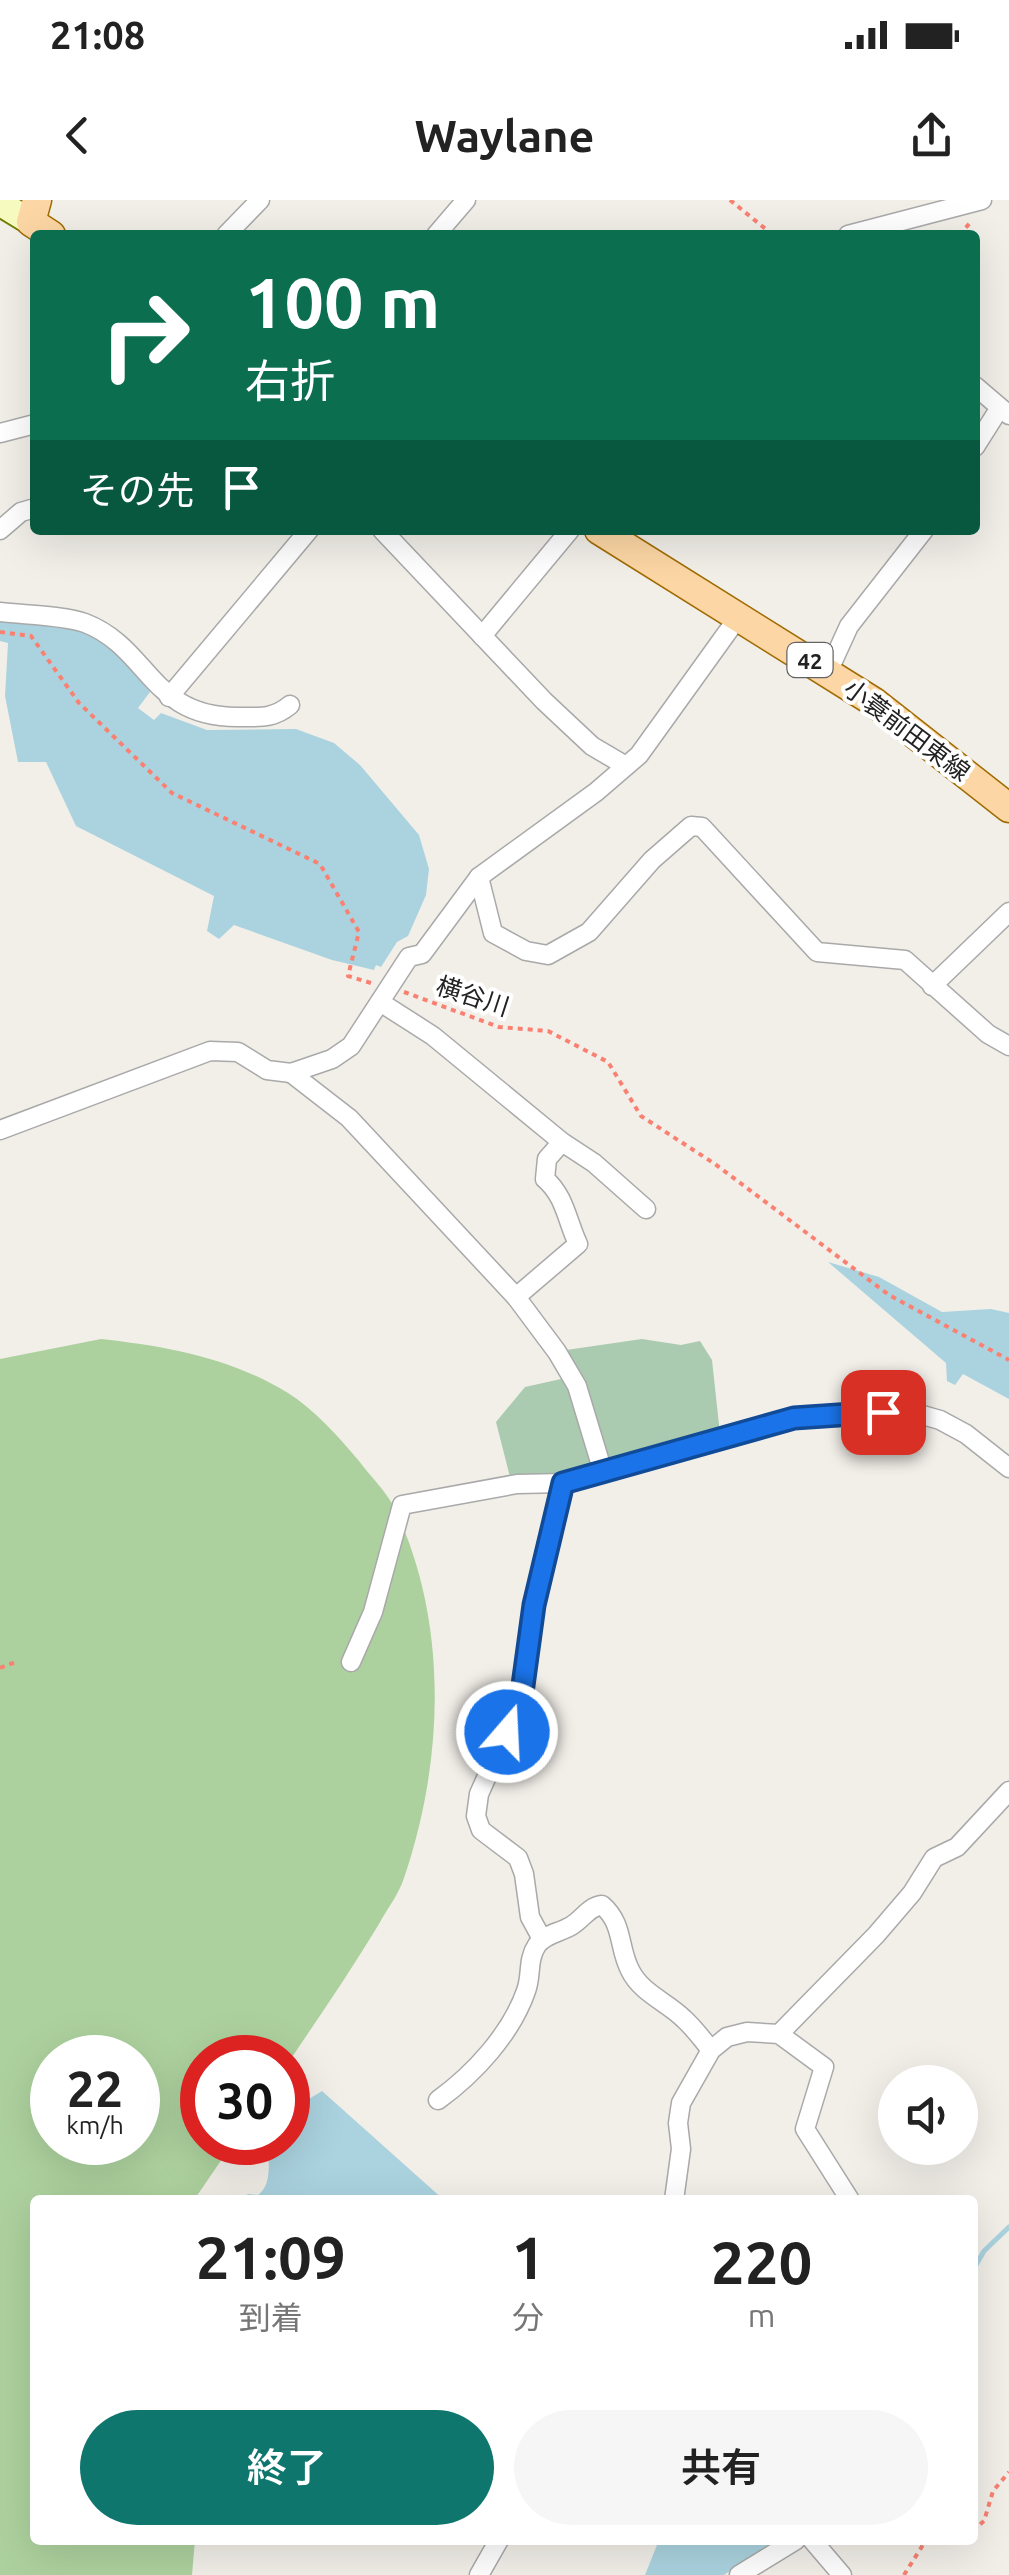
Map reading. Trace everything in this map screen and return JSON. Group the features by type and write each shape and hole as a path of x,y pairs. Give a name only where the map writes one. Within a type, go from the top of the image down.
{"main road":[{"path":"0,203 40,219"},
{"name":"小蓑前田東線","path":"606,535 874,702 1009,808"}],"street":[{"path":"231,230 260,200"},
{"path":"440,230 466,200"},
{"path":"867,230 982,200"},
{"path":"980,390 1004,412 980,441"},
{"path":"0,433 30,425"},
{"path":"0,530 30,509"},
{"path":"170,697 304,535"},
{"path":"387,535 592,746 626,766"},
{"path":"482,636 566,535"},
{"path":"828,672 849,626 920,535"},
{"path":"0,612 84,623 112,640 170,697 195,713 276,716 290,705"},
{"path":"292,1074 350,1046 409,957 422,954 478,877 640,755 739,616"},
{"path":"478,877 493,933 526,951 548,955 589,932 652,860 691,826 702,827 817,952 905,960 988,1034 1009,1046"},
{"path":"932,986 1009,912"},
{"path":"384,995 646,1209"},
{"path":"0,1130 210,1051 238,1052 267,1070 292,1074 349,1118 516,1297 577,1386 603,1472"},
{"path":"516,1297 578,1244 562,1198 545,1179 547,1159 562,1142"},
{"path":"351,1662 373,1612 402,1505 517,1484 563,1483 794,1418 883,1412 912,1412 940,1420 966,1434 1009,1468"},
{"path":"542,1939 530,1917 518,1858 481,1830 476,1816 479,1794 521,1700 534,1605 563,1483"},
{"path":"779,2034 876,1936 912,1893 934,1858 958,1847 1009,1791"},
{"path":"438,2100 465,2080 509,2025 529,1985 529,1964 542,1939 568,1928 592,1906 602,1905 614,1915 624,1955 637,1982 684,2018 710,2050"},
{"path":"675,2195 682,2149 678,2123 681,2103 710,2050 727,2037 747,2032 779,2034 824,2067 805,2129 847,2195"},
{"path":"480,2575 497,2545"},
{"path":"739,2575 788,2545"},
{"path":"816,2545 842,2575"}],"path":[{"path":"730,200 768,230"},
{"name":"横谷川","path":"0,632 30,636 79,702 172,793 320,864 359,932 348,976 384,995 499,1028 548,1031 608,1062 641,1116 768,1202 888,1295 1009,1360"},
{"path":"0,1668 18,1662"},
{"path":"978,2526 994,2491 1009,2472"},
{"path":"904,2575 923,2545"}],"green space":[{"path":"101,1339 149,1345 221,1362 267,1381 308,1407 359,1461 395,1509 413,1553 432,1645 433,1740 417,1833 402,1884 346,1977 307,2035 180,2035 180,2165 218,2165 197,2195 30,2195 30,2545 195,2545 192,2575 0,2575 0,1359"},
{"path":"642,1339 681,1345 700,1341 712,1360 720,1434 564,1478 511,1481 496,1422 525,1387 579,1375 566,1350"}],"water":[{"path":"0,617 81,629 114,649 150,692 138,708 154,720 161,713 207,730 296,729 334,743 360,765 419,835 429,869 426,895 408,936 397,942 381,967 376,965 374,970 332,960 234,925 219,939 207,931 214,896 76,826 46,762 18,762 5,696 8,643 0,641"},
{"path":"828,1262 879,1277 942,1312 991,1309 1009,1313 1009,1399 963,1374 955,1385 947,1381 946,1363"},
{"path":"322,2091 438,2195 258,2195 266,2185 269,2165 310,2165 310,2098"},
{"path":"657,2545 768,2545 724,2575 645,2575"}],"waterway":[{"path":"978,2262 1009,2227"}],"route":[{"path":"507,1732 521,1700 534,1605 563,1483 794,1418 883,1412"}]}
